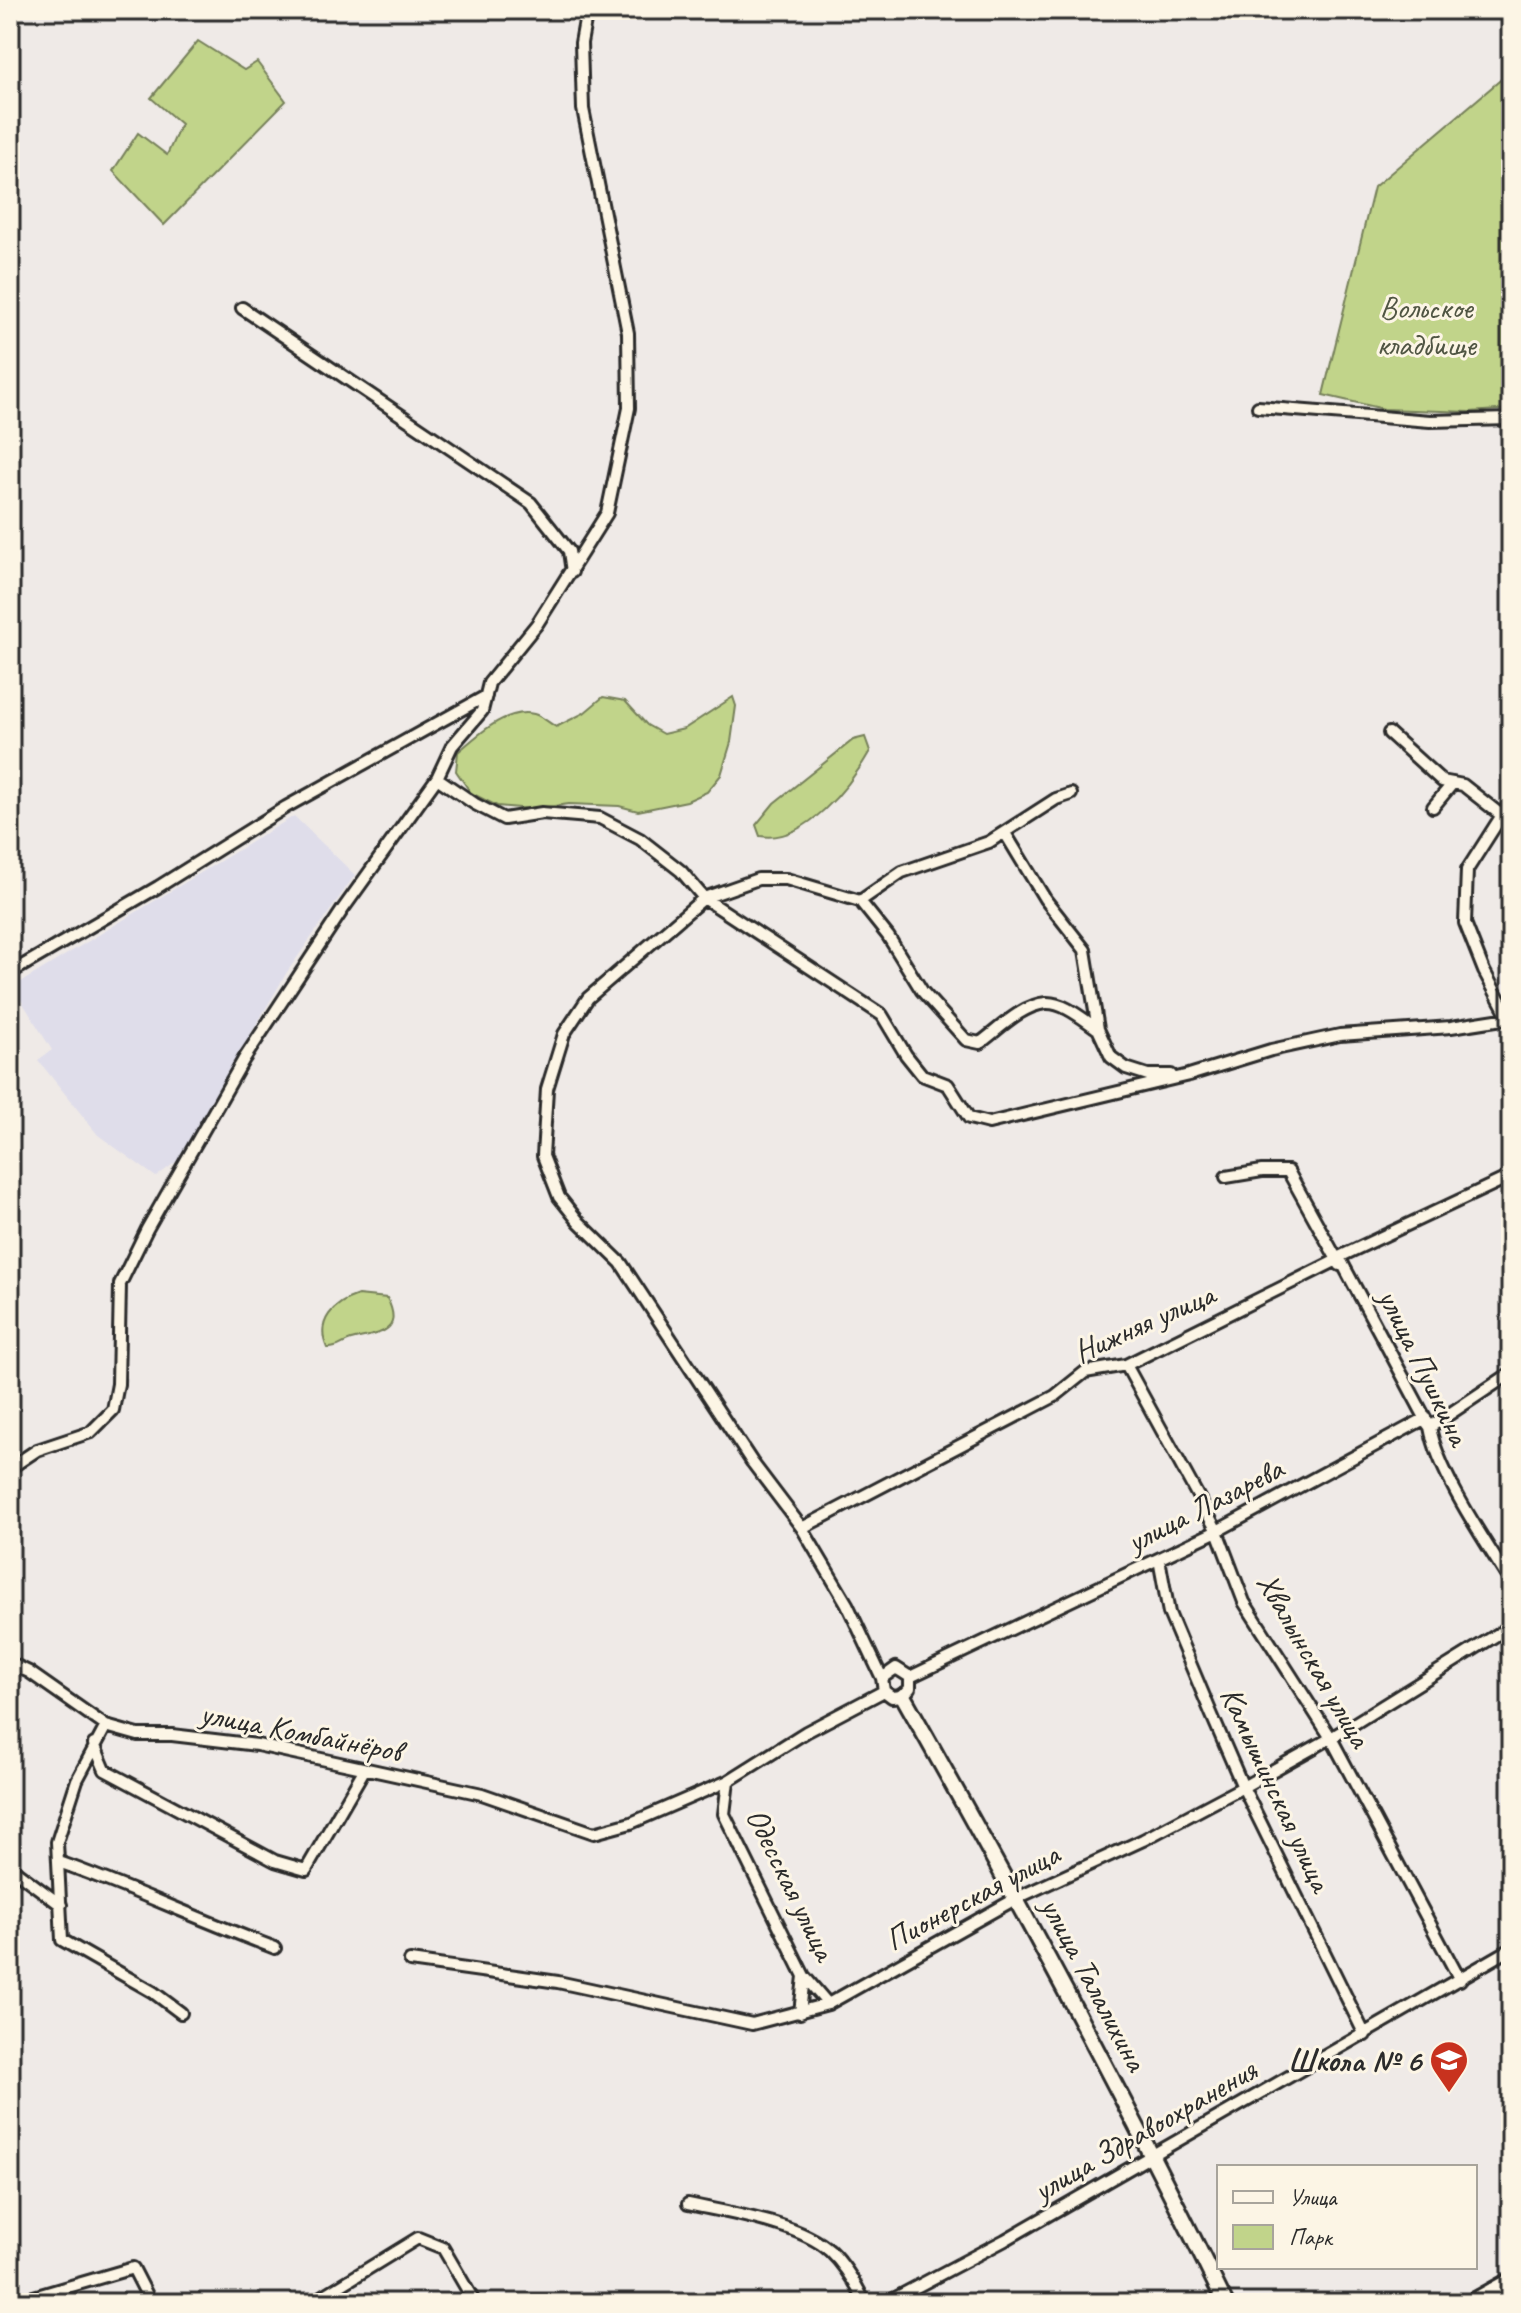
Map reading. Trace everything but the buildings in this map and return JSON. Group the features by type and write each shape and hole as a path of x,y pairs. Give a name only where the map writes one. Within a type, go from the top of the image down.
{"street":[{"path":"10,1468 37,1450 91,1432 113,1410 118,1384 120,1284 147,1229 244,1059 343,909 437,778 452,746 482,711 489,683 496,671 537,624 607,513 629,408 628,333 583,109 581,43 587,10"},
{"path":"242,308 531,503 569,551 572,572"},
{"path":"1258,407 1430,421 1511,419"},
{"path":"10,973 158,887 286,807 486,696"},
{"path":"1389,733 1442,781 1463,785 1501,815"},
{"path":"437,778 504,819 542,813 600,818 640,839 681,871 704,898 882,1015 922,1075 948,1085 969,1118 989,1123 1340,1035 1510,1020 1484,971 1465,923 1467,870 1511,801"},
{"path":"1433,807 1453,783"},
{"path":"860,901 902,872 989,842 1056,799 1071,794"},
{"path":"1005,833 1045,899 1085,950 1098,1029 1111,1057 1126,1068 1148,1075 1189,1075"},
{"path":"882,1678 896,1668 910,1677 910,1688 903,1696 892,1697 884,1691 882,1678 847,1604 802,1528 752,1462 621,1263 579,1222 559,1197 543,1156 547,1089 564,1034 588,998 704,898 758,879 786,879 860,901 888,936 922,991 966,1040 980,1043 1024,1011 1048,1003 1070,1010 1098,1029"},
{"name":"улица Пушкина","path":"1226,1177 1262,1171 1288,1171 1427,1423 1434,1446 1474,1523 1511,1583"},
{"name":"Нижняя улица","path":"802,1528 1055,1396 1085,1372 1126,1365 1511,1176"},
{"name":"Хвалынская улица","path":"1126,1365 1217,1531 1244,1602 1331,1738 1460,1980"},
{"name":"улица Лазарева","path":"910,1677 1217,1531 1427,1423 1511,1373"},
{"name":"Камышинская улица","path":"1159,1559 1169,1613 1243,1787 1365,2035"},
{"name":"Пионерская улица","path":"410,1961 558,1982 752,2024 800,2013 828,2004 1017,1898 1143,1840 1243,1787 1331,1738 1511,1626"},
{"name":"улица Комбайнёров","path":"10,1663 29,1672 106,1726 138,1735 172,1735 257,1745 482,1794 594,1833 631,1823 728,1781"},
{"path":"728,1781 806,1732 884,1691"},
{"name":"улица Талалихина","path":"903,1696 1017,1898 1153,2154 1225,2303"},
{"path":"106,1726 77,1780 57,1842 62,1940 153,1992 181,2013"},
{"path":"94,1744 105,1770 275,1861 306,1870 364,1770"},
{"name":"Одесская улица","path":"728,1781 724,1814 804,1976 828,2004"},
{"path":"59,1862 117,1882 202,1921 275,1948"},
{"path":"10,1867 61,1905"},
{"name":"улица Здравоохранения","path":"886,2303 1005,2240 1511,1949"},
{"path":"800,2013 804,1976"},
{"path":"688,2204 792,2230 829,2250 851,2275 865,2303"},
{"path":"312,2303 418,2238 443,2248 475,2303"},
{"path":"13,2303 133,2268 151,2303"},
{"path":"1470,2303 1511,2280"}],"shaded area":[{"path":"294,816 355,875 287,972 177,1161 156,1177 98,1135 38,1060 52,1050 13,987"}],"green space":[{"path":"198,41 244,70 257,62 286,101 164,225 113,171 138,133 167,155 181,124 151,98"},
{"name":"Вольское кладбище","path":"1511,71 1511,409 1470,412 1384,409 1323,395 1374,187"},
{"path":"603,697 625,701 647,725 663,734 684,729 733,697 736,706 731,742 721,775 707,792 687,801 638,811 619,806 569,804 532,809 497,806 471,793 456,771 458,752 503,718 534,714 556,727 584,713"},
{"path":"865,737 870,751 851,780 824,810 793,831 777,836 760,836 756,825 774,803 853,740"},
{"path":"358,1295 387,1298 393,1319 390,1325 379,1333 327,1348 323,1329 329,1314 341,1303"}],"place":[{"name":"Школа № 6","path":"1449,2094"}]}
